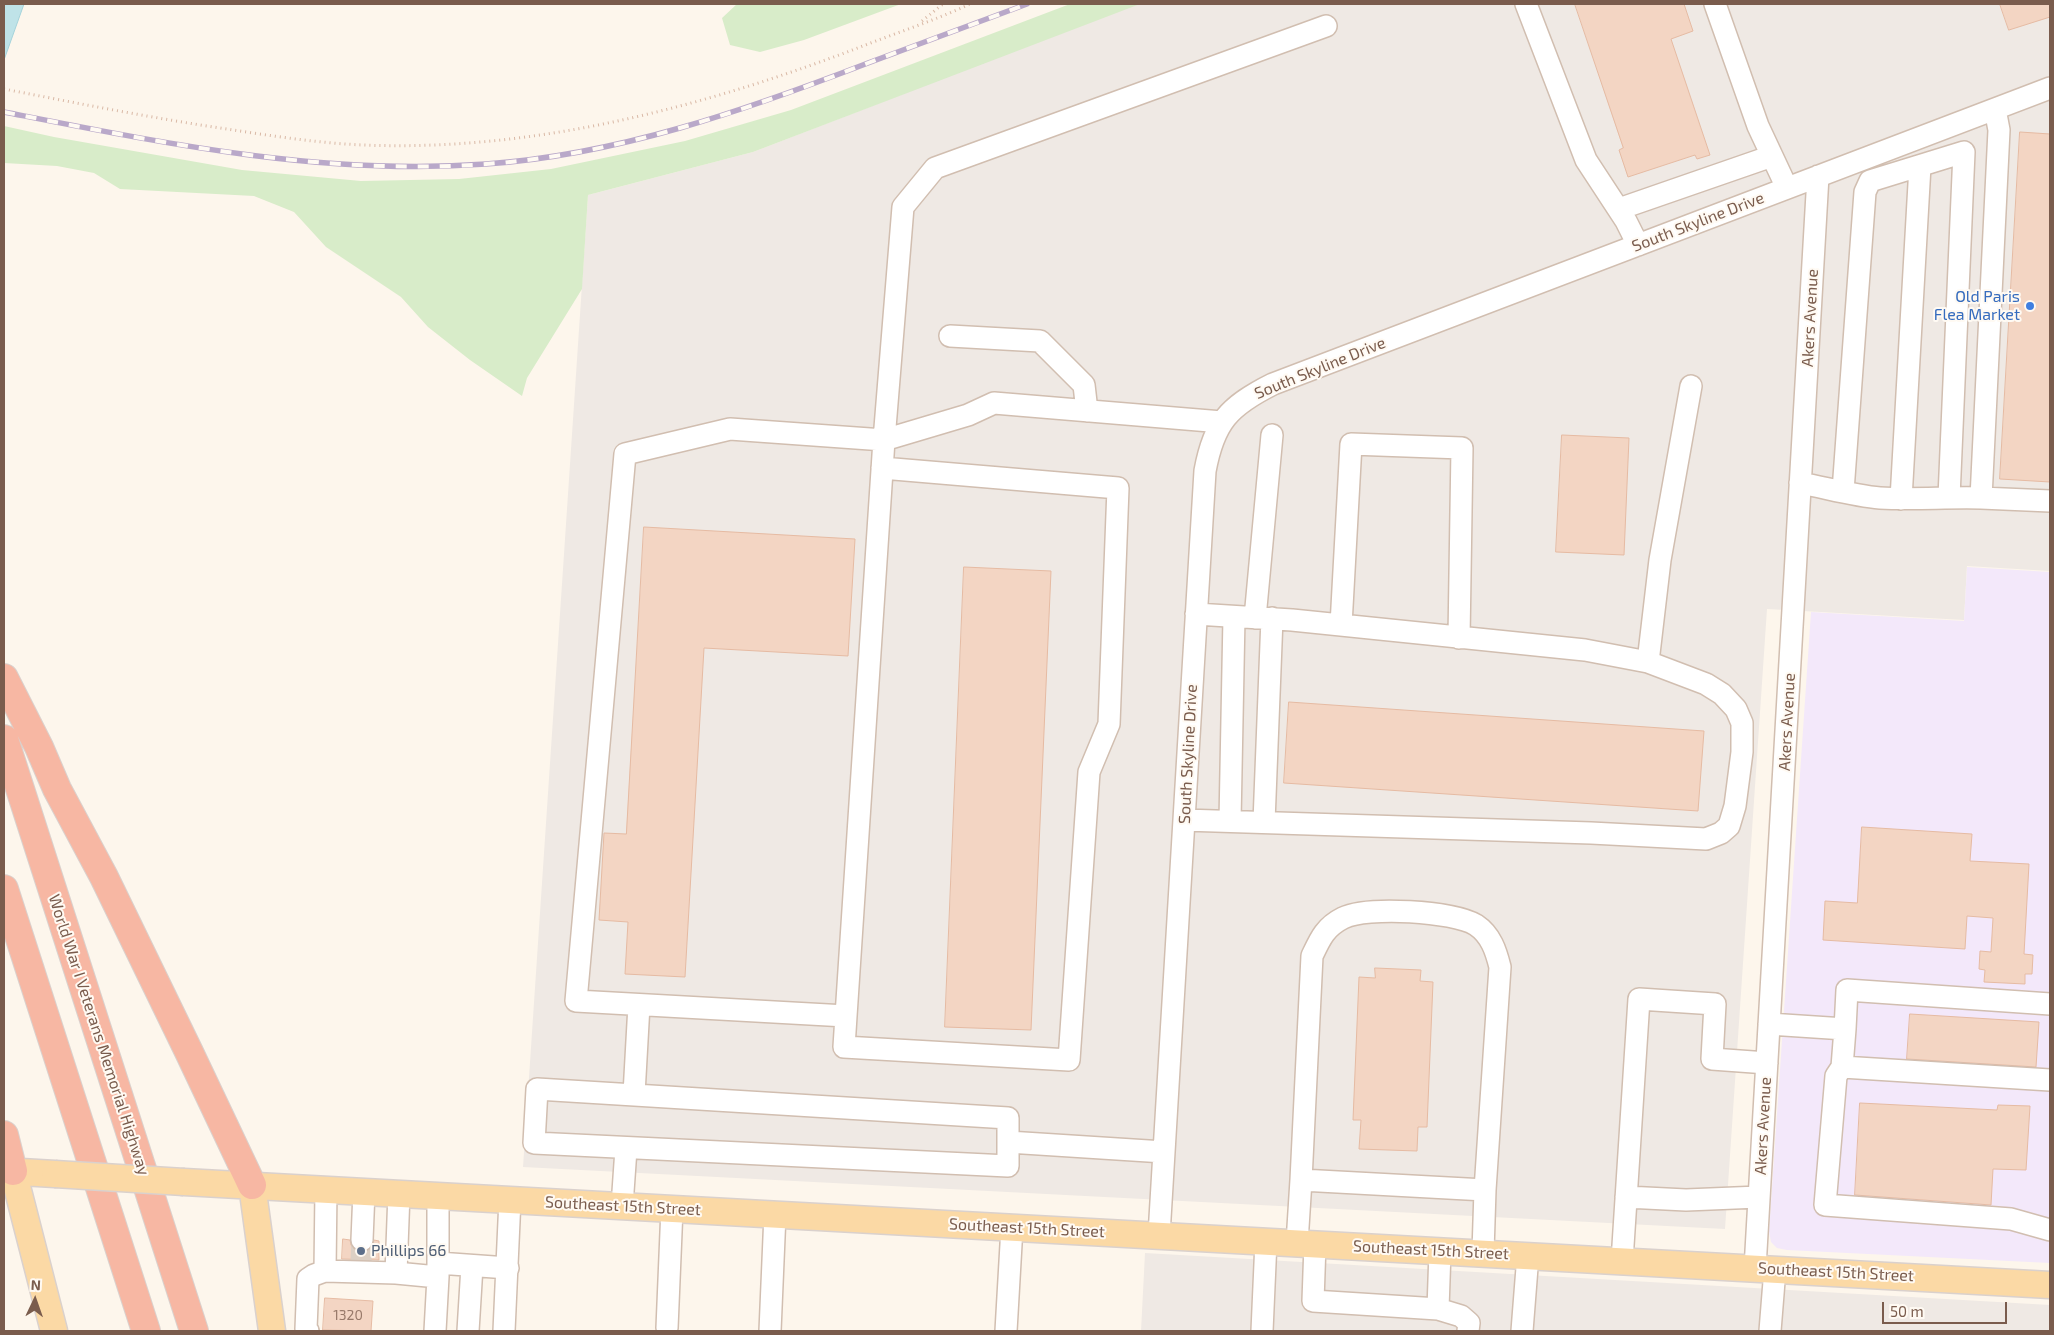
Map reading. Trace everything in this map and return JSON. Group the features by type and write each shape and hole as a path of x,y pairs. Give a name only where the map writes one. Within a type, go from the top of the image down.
{"highway":[{"path":"4,678 39,747 57,789 104,877 252,1185"},
{"name":"World War I Veterans Memorial Highway","path":"4,739 194,1331"},
{"path":"4,889 146,1331"},
{"path":"4,1135 8,1171"}],"main road":[{"name":"Southeast 15th Street","path":"8,1171 2050,1285"},
{"path":"8,1171 54,1331"},
{"path":"252,1185 272,1331"}],"street":[{"path":"1526,4 1586,160 1619,209 1638,244"},
{"path":"1714,4 1758,126 1787,188"},
{"path":"882,468 1118,488 1109,724 1089,772 1069,1060 844,1047 882,468 903,207 935,168 1326,26"},
{"name":"South Skyline Drive","path":"1159,1235 1205,471 1212,443 1222,422 1242,400 1273,384 2050,88"},
{"path":"1981,498 1999,130 1996,109"},
{"path":"1843,491 1866,192 1870,181 1964,152 1949,497"},
{"path":"1619,209 1772,156"},
{"path":"1901,499 1920,166"},
{"name":"Akers Avenue","path":"1770,1331 1759,1197 1818,176"},
{"path":"950,336 1040,341 1084,385 1087,411"},
{"path":"1648,662 1660,560 1691,386"},
{"path":"846,1016 576,1001 625,454 730,429 884,440 968,416 994,403 1222,422"},
{"path":"1264,822 1264,618 1272,435"},
{"path":"1341,625 1352,444 1462,448 1459,638"},
{"path":"1800,483 1878,497 1901,499 1949,497 2050,502"},
{"path":"1184,820 1591,833 1706,840 1721,833 1729,826 1735,806 1742,752 1742,723 1736,709 1722,694 1706,684 1648,662 1585,650 1341,625 1196,614"},
{"path":"1230,821 1234,617"},
{"path":"1468,1331 1468,1323 1461,1316 1438,1309 1313,1302 1301,1180 1312,956 1324,932 1344,917 1370,912 1408,911 1452,917 1476,925 1493,943 1500,967 1485,1190 1483,1252"},
{"path":"2050,1004 1847,990 1842,1067 1836,1076 1825,1205 2012,1219 2050,1230"},
{"path":"1622,1260 1639,999 1715,1004 1712,1060 1767,1063"},
{"path":"634,1094 639,1005"},
{"path":"1769,1024 1845,1029"},
{"path":"1842,1067 2050,1080"},
{"path":"538,1089 1008,1118 1008,1142 1008,1166 626,1149 534,1143 538,1089"},
{"path":"1008,1142 1164,1152"},
{"path":"622,1206 626,1149"},
{"path":"1301,1180 1485,1190"},
{"path":"325,1271 326,1189"},
{"path":"362,1240 364,1191"},
{"path":"396,1274 399,1193"},
{"path":"435,1331 438,1270 438,1195"},
{"path":"1626,1197 1686,1200 1759,1197"},
{"path":"504,1331 510,1200"},
{"path":"668,1328 672,1208"},
{"path":"770,1331 774,1214"},
{"path":"1006,1331 1012,1227"},
{"path":"1262,1331 1266,1241"},
{"path":"1438,1309 1440,1251"},
{"path":"1522,1331 1528,1255"},
{"path":"308,1331 306,1329 308,1280 314,1275 325,1271 361,1267 396,1274 472,1266 508,1268"},
{"path":"468,1331 472,1266"}],"path":[{"path":"920,23 943,4"},
{"path":"4,89 132,114 293,140 364,145 447,144 529,137 640,116 725,94 822,62 970,4"}],"shaded area":[{"path":"1136,4 2050,4 2050,571 1967,566 1964,620 1767,609 1725,1229 523,1167 588,195 753,152"},
{"path":"1967,567 2050,572 2050,1263 1777,1248 1771,1242 1769,1232 1811,612 1964,621"},
{"path":"1145,1253 2050,1305 2050,1331 1141,1331"}],"green space":[{"path":"737,4 901,4 804,40 760,52 730,45 722,18"},
{"path":"1070,4 1140,4 753,152 588,195 582,289 527,378 522,396 470,360 428,327 401,297 326,247 294,212 254,196 120,189 94,173 57,166 4,163 4,126 54,137 242,170 361,181 459,179 551,169 685,141 791,110"}],"water":[{"path":"4,4 24,4 4,60"}],"building":[{"path":"1575,4 1684,4 1693,31 1671,39 1710,155 1697,159 1695,155 1628,177 1619,150 1623,148"},
{"path":"2000,4 2050,4 2050,17 2009,30"},
{"name":"Old Paris Flea Market","path":"2020,132 2050,134 2050,482 2000,479"},
{"path":"1562,435 1629,438 1624,555 1556,552"},
{"path":"644,527 855,539 848,656 704,648 685,977 625,974 628,922 599,920 604,833 626,834"},
{"path":"964,567 1051,571 1031,1030 945,1027"},
{"path":"1289,702 1704,731 1698,811 1284,783"},
{"path":"1862,827 1972,834 1970,861 2029,864 2024,954 2033,955 2032,974 2025,974 2025,984 1984,982 1985,970 1979,969 1980,951 1991,952 1993,918 1967,916 1965,949 1823,940 1825,901 1857,903"},
{"path":"1375,968 1421,970 1420,981 1433,982 1427,1127 1418,1127 1417,1151 1359,1149 1361,1120 1353,1120 1359,977 1375,978"},
{"path":"1910,1014 2039,1022 2036,1067 1907,1059"},
{"path":"1860,1103 1997,1110 1998,1105 2030,1106 2026,1170 1993,1169 1991,1205 1855,1195"},
{"name":"Phillips 66","path":"343,1239 350,1240 355,1250 362,1252 372,1247 374,1240 379,1241 379,1260 342,1259"},
{"path":"325,1298 373,1301 371,1331 323,1330"}],"tunnel":[{"path":"361,1261 362,1240"}],"railway":[{"path":"4,112 183,145 303,161 425,166 486,164 535,159 584,151 681,128 775,97 1027,4"}],"place":[{"name":"Old Paris Flea Market","path":"2030,306"},
{"name":"Phillips 66","path":"361,1251"}]}
